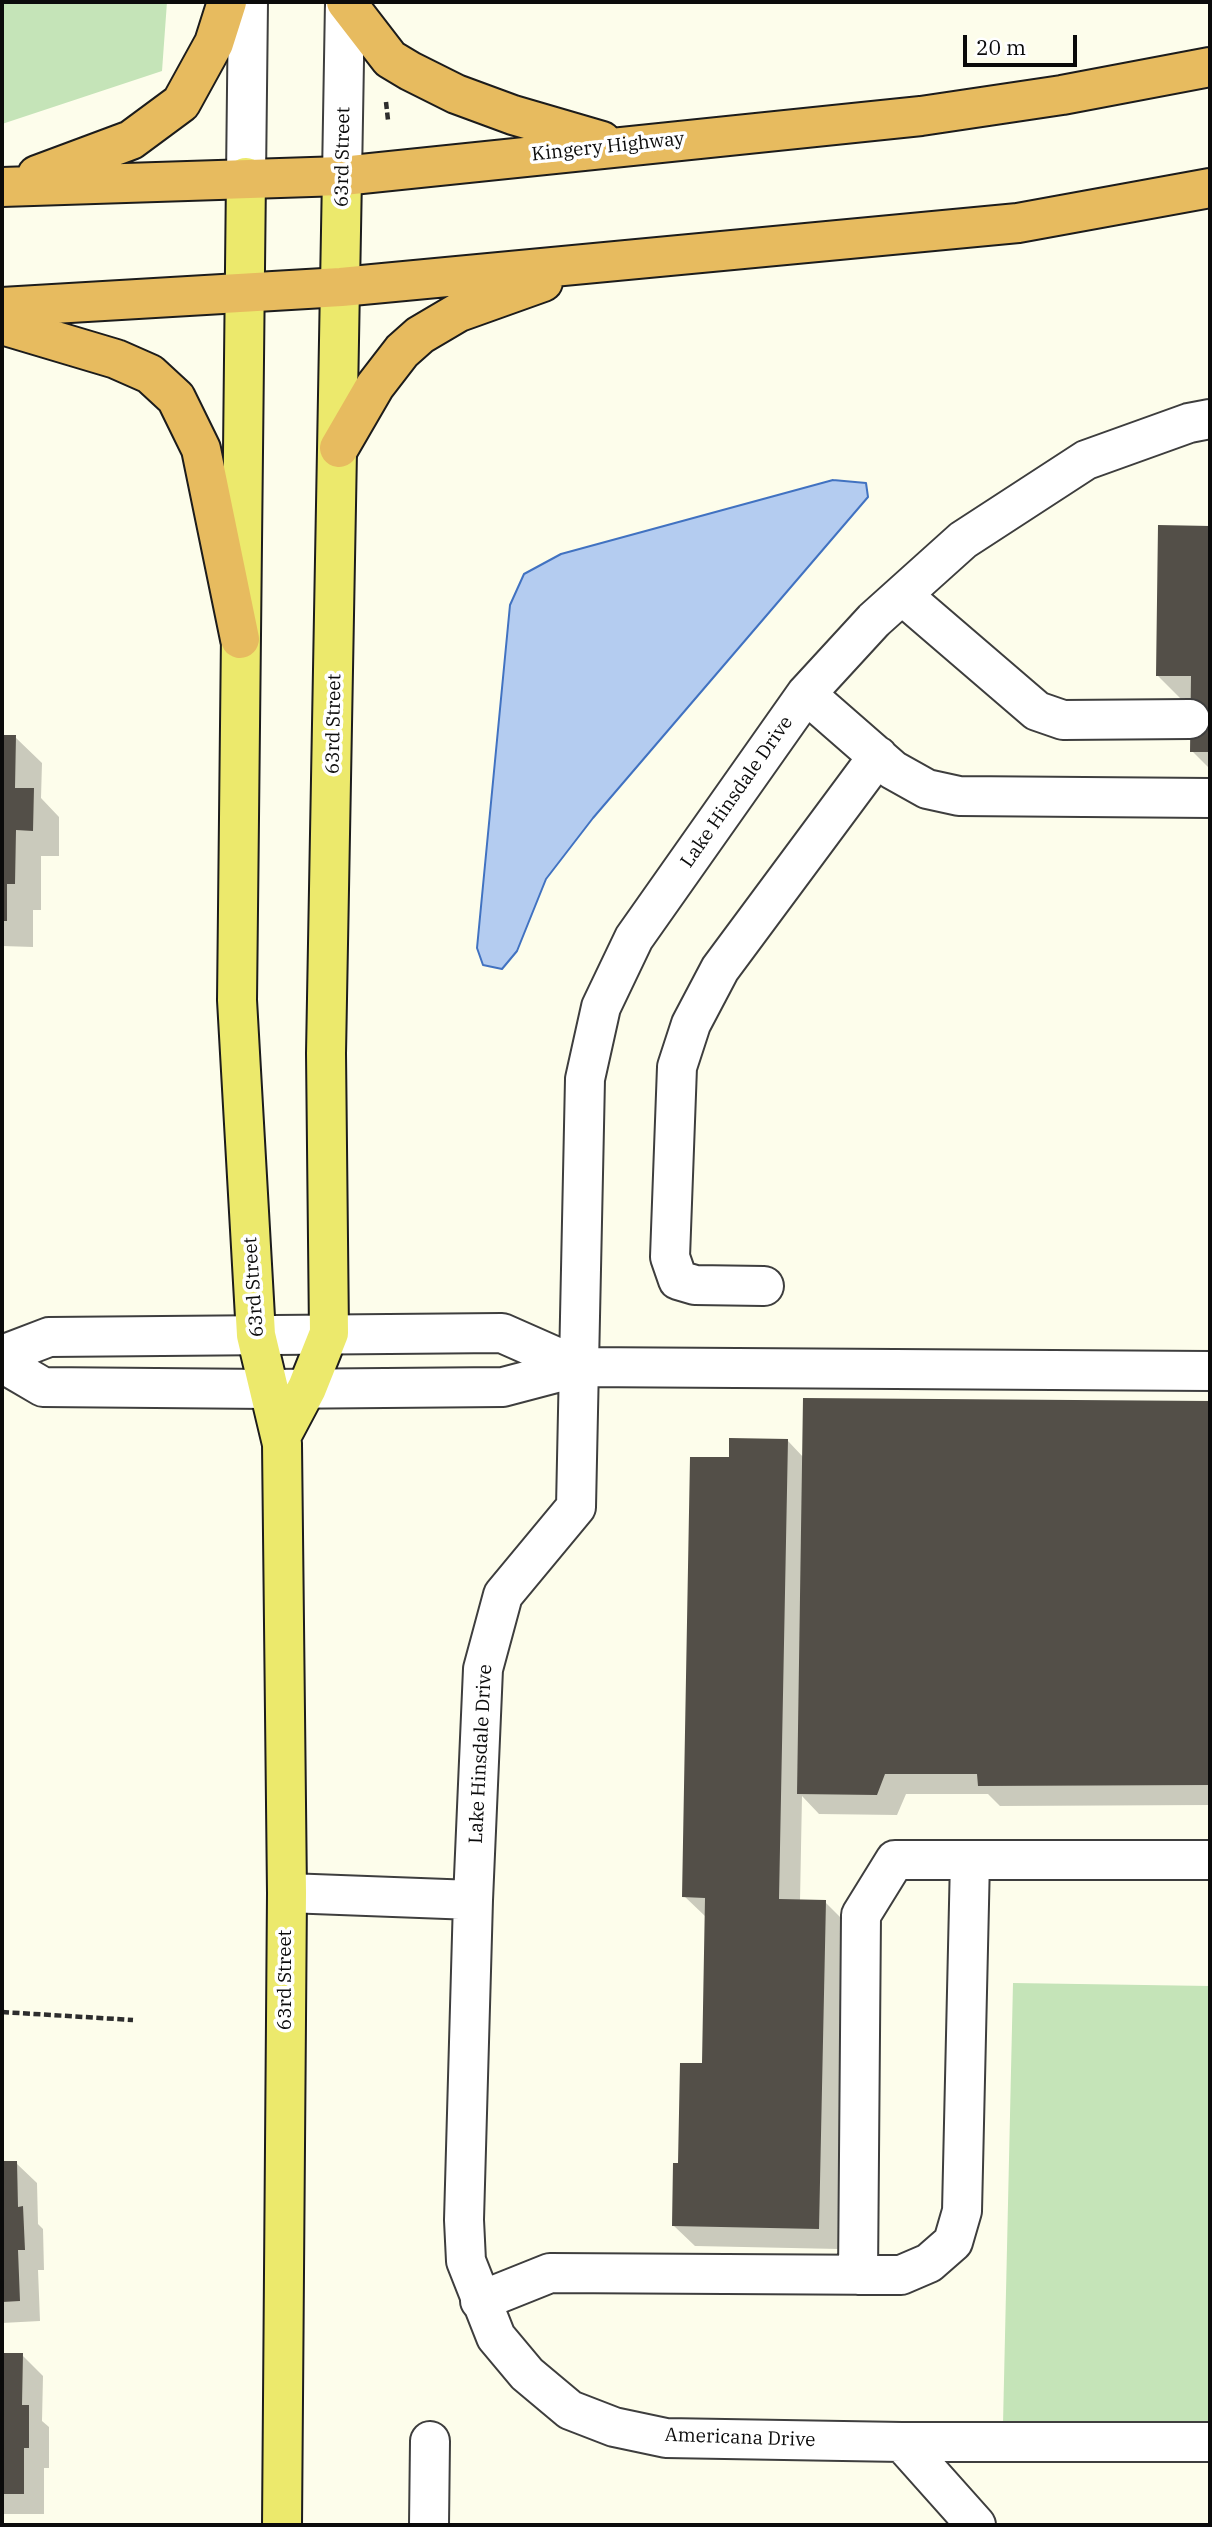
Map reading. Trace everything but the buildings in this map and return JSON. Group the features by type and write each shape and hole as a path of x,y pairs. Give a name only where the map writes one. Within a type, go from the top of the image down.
{"highway":[{"path":"4,187 131,140 181,103 214,43 227,2"},
{"path":"345,2 390,59 410,71 456,94 513,115 617,146"},
{"name":"Kingery Highway","path":"4,187 246,177 342,176 921,116 1062,95 1210,67"},
{"path":"2,307 341,287 1018,223 1210,188"},
{"path":"339,448 375,386 402,351 420,335 459,312 601,262"},
{"path":"2,325 116,359 150,374 176,398 201,449 240,639"}],"main road":[{"name":"63rd Street","path":"282,1435 307,1388 329,1333 326,1053 342,176"},
{"name":"63rd Street","path":"246,177 237,1000 256,1335 282,1435 287,1893 282,2525"}],"street":[{"name":"63rd Street","path":"246,177 248,2"},
{"name":"63rd Street","path":"342,176 345,2"},
{"name":"Lake Hinsdale Drive","path":"473,1900 483,1669 503,1595 576,1507 585,1079 601,1007 634,938 806,694 874,620 963,540 1086,460 1189,423 1210,419"},
{"path":"902,595 1037,711 1063,720 1190,719"},
{"path":"806,694 893,770 927,789 960,796 1210,798"},
{"path":"764,1286 695,1285 678,1280 670,1257 677,1067 691,1024 720,969 878,756"},
{"path":"2,1355 49,1338 180,1339 329,1333 502,1333 579,1367"},
{"path":"2,1363 43,1387 268,1389 503,1387 579,1367 1210,1371"},
{"path":"858,2275 861,1915 895,1860 1210,1860"},
{"path":"480,2301 550,2273 901,2275 929,2263 953,2242 962,2211 970,1860"},
{"path":"287,1893 473,1900"},
{"name":"Americana Drive","path":"473,1900 464,2220 466,2261 496,2337 527,2374 570,2410 614,2427 666,2438 902,2442 1210,2442"},
{"path":"429,2525 430,2441"},
{"path":"902,2442 976,2525"}],"path":[{"path":"2,2011 133,2020"}],"green space":[{"path":"2,2 167,2 162,71 2,124"},
{"path":"1013,1983 1210,1986 1210,2427 1003,2424"}],"water":[{"path":"833,480 866,483 868,497 593,818 546,879 517,951 502,969 483,965 477,948 510,605 524,574 561,554"}]}
